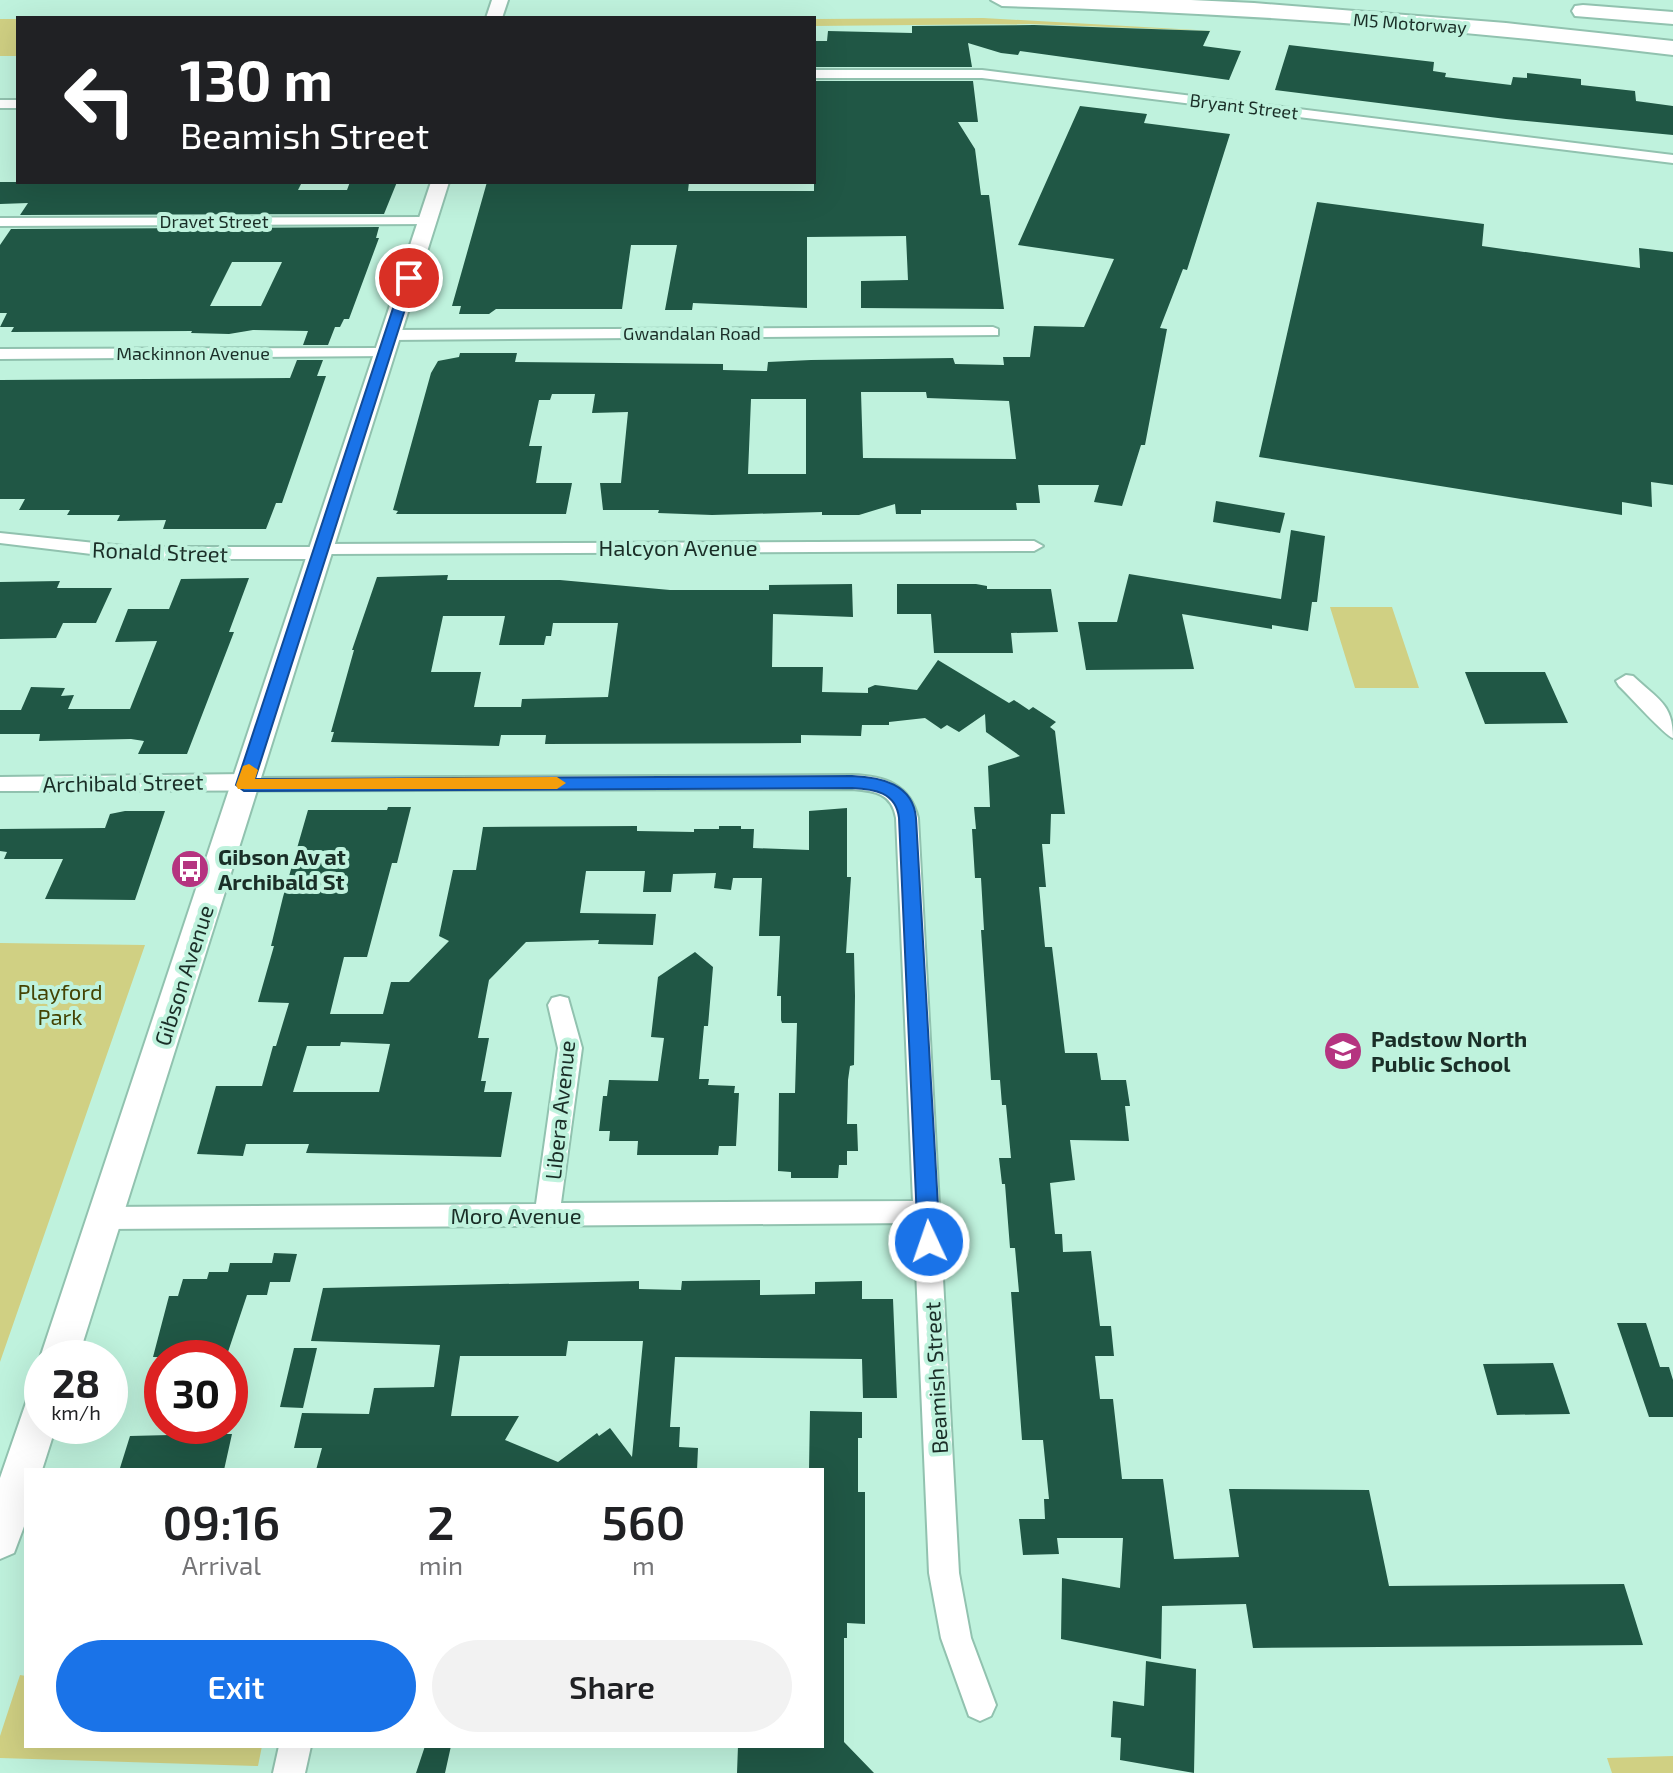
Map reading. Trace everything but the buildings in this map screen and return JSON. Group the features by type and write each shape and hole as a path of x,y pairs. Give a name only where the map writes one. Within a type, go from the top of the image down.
{"highway":[{"name":"M5 Motorway","path":"1002,0 1145,3 1405,22 1673,48"},
{"name":"M5 Motorway","path":"1315,0 1673,33"},
{"path":"1035,1 1415,31 1673,62"},
{"path":"1566,10 1673,18"}],"main road":[{"name":"Gibson Avenue","path":"65,1340 439,184"},
{"path":"0,1539 31,1444"}],"street":[{"name":"Bryant Street","path":"816,74 982,74 1673,159"},
{"name":"Dravet Street","path":"0,222 427,221"},
{"name":"Gwandalan Road","path":"388,344 993,332"},
{"name":"Mackinnon Avenue","path":"0,354 388,344"},
{"name":"Ronald Street","path":"0,538 133,553 321,551"},
{"name":"Halcyon Avenue","path":"321,551 1034,546"},
{"path":"1626,681 1673,731"},
{"name":"Beamish Street","path":"245,783 852,782 871,783 896,791 906,808 907,818 944,1573 956,1638 980,1705"},
{"name":"Archibald Street","path":"0,784 245,783"},
{"name":"Libera Avenue","path":"547,1215 570,1048 560,1005"},
{"name":"Moro Avenue","path":"105,1218 927,1212"},
{"path":"289,1773 295,1748"}],"green space":[{"path":"983,18 1214,31 1030,24 816,26 816,19"},
{"path":"0,19 16,19 16,56 0,56"},
{"path":"1330,607 1392,607 1419,688 1355,688"},
{"name":"Playford Park","path":"0,943 145,945 0,1362"},
{"path":"20,1675 24,1676 24,1748 262,1748 258,1766 0,1758 0,1736"},
{"path":"1673,1756 1673,1773 1612,1773 1607,1758"}],"slow traffic":[{"path":"249,770 244,785 557,783"}],"place":[{"name":"Gibson Av at Archibald St","path":"190,869"},
{"name":"Padstow North Public School","path":"1343,1051"}],"route":[{"path":"409,278 244,785 852,782 871,783 896,791 906,808 907,818 929,1242"}]}
